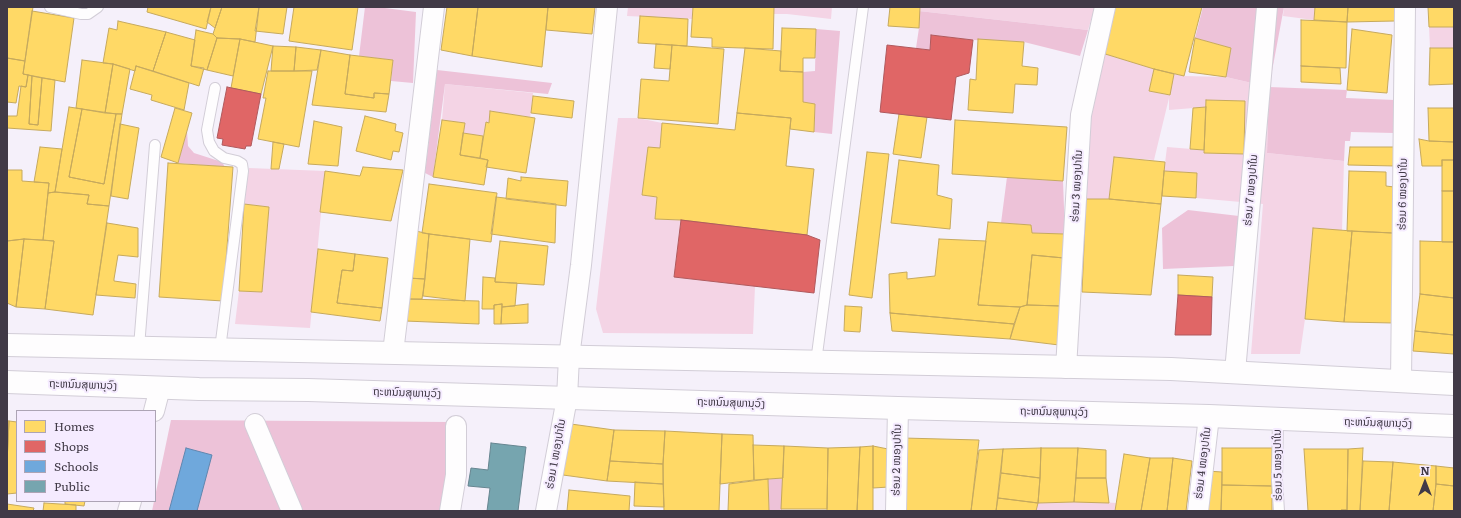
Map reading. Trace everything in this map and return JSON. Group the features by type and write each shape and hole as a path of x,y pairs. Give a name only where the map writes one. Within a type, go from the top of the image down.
{"highway":[{"path":"7,345 1171,370 1454,384"},
{"name":"ຖະຫນົນສຸພານຸວົງ","path":"7,382 160,388 308,390 1210,416 1454,426"}],"street":[{"path":"392,353 434,7"},
{"name":"ຮ່ອມ 1 ໜອງປາໃນ","path":"546,511 567,398 569,357 581,265 607,7"},
{"name":"ຮ່ອມ 3 ໜອງປາໃນ","path":"1066,368 1081,115 1105,7"},
{"name":"ຮ່ອມ 7 ໜອງປາໃນ","path":"1235,372 1267,7"},
{"name":"ຮ່ອມ 6 ໜອງປາໃນ","path":"1401,382 1405,7"},
{"path":"154,410 160,388"},
{"name":"ຮ່ອມ 2 ໜອງປາໃນ","path":"896,511 898,408"},
{"name":"ຮ່ອມ 4 ໜອງປາໃນ","path":"1198,511 1210,416"},
{"path":"255,424 292,511"},
{"path":"450,511 456,475 456,426"}],"lane":[{"path":"50,7 81,14 88,14 98,7"},
{"path":"816,362 863,7"},
{"path":"215,88 207,130 209,142 214,151 224,158 237,161 242,164 243,170 220,349"},
{"path":"139,347 155,145"},
{"name":"ຮ່ອມ 5 ໜອງປາໃນ","path":"1278,419 1277,480 1279,511"}],"shaded area":[{"path":"365,7 416,12 413,83 391,81 393,60 359,56"},
{"path":"628,7 693,7 692,19 627,16"},
{"path":"774,7 832,7 831,19 774,14"},
{"path":"920,7 1095,7 1088,30 919,11"},
{"path":"1203,7 1284,7 1269,87 1226,77 1231,48 1195,38"},
{"path":"1284,7 1315,7 1314,20 1283,16"},
{"path":"919,11 1088,30 1080,56 1024,42 973,40 932,35 930,50 916,48 919,28"},
{"path":"1429,27 1454,27 1454,48 1430,48"},
{"path":"816,29 840,31 832,134 814,132 815,104 803,102 803,72 815,71"},
{"path":"1102,53 1154,69 1149,91 1169,95 1174,74 1184,76 1226,77 1269,87 1267,153 1344,161 1342,231 1313,228 1305,319 1300,354 1251,354 1263,204 1196,198 1197,173 1164,171 1167,147 1204,150 1205,153 1243,154 1245,101 1206,100 1206,107 1169,110 1169,98 1154,160 1114,157 1109,199 1086,199 1091,115"},
{"path":"437,70 552,83 548,94 445,84 433,177 425,173"},
{"path":"445,84 533,93 530,117 490,111 489,123 486,122 483,136 463,133 465,123 442,120"},
{"path":"1269,87 1347,90 1346,98 1395,100 1394,133 1351,132 1350,141 1345,141 1344,161 1267,153"},
{"path":"618,118 638,118 662,123 660,148 648,148 642,195 657,197 655,219 681,220 674,277 755,286 753,334 603,333 596,309"},
{"path":"187,131 188,146 194,153 222,162 225,167 178,163"},
{"path":"249,168 325,171 310,328 235,324 239,291 262,292 269,207 244,204"},
{"path":"1007,177 1063,181 1065,234 1032,233 1031,225 1001,223"},
{"path":"1188,210 1239,216 1234,266 1163,269 1162,228"},
{"path":"171,420 449,422 451,463 440,511 152,511 154,502 156,502 156,492"},
{"path":"783,478 782,511 769,511 768,479"},
{"path":"1038,503 1116,503 1115,511 1036,511"}],"building: Homes":[{"path":"7,7 33,7 25,61 7,58"},
{"path":"148,7 211,7 206,29 147,12"},
{"path":"211,7 222,7 215,28 207,22"},
{"path":"222,7 259,7 255,42 240,39 217,38 213,34"},
{"path":"259,7 287,7 283,34 255,31"},
{"path":"294,7 358,7 352,50 289,41"},
{"path":"447,7 478,7 472,56 441,50"},
{"path":"478,7 548,7 542,67 472,56"},
{"path":"548,7 595,7 592,34 546,30"},
{"path":"693,7 774,7 773,49 712,47 712,38 691,37"},
{"path":"890,7 920,7 919,28 888,26"},
{"path":"1115,7 1202,7 1184,76 1154,69 1102,53"},
{"path":"1315,7 1348,7 1347,22 1314,20"},
{"path":"1348,7 1395,7 1395,21 1347,22"},
{"path":"1428,7 1454,7 1454,27 1429,27"},
{"path":"32,11 74,18 65,82 23,74"},
{"path":"640,16 688,19 687,46 638,43"},
{"path":"1301,20 1347,22 1346,68 1301,66"},
{"path":"118,21 166,32 153,71 136,66 135,71 113,64 103,63 109,28 117,30"},
{"path":"782,28 816,29 815,58 803,58 803,72 780,71"},
{"path":"1352,29 1392,35 1387,93 1347,90"},
{"path":"196,30 213,34 217,38 207,70 191,66"},
{"path":"166,32 195,40 191,66 204,68 199,86 153,71"},
{"path":"217,38 240,39 233,76 207,70"},
{"path":"1195,38 1231,48 1226,77 1189,72"},
{"path":"240,39 273,46 261,94 231,88"},
{"path":"978,39 1024,42 1022,66 1038,68 1037,85 1015,84 1013,113 968,110 970,79 976,80"},
{"path":"656,44 672,45 670,69 654,68"},
{"path":"672,45 724,49 718,124 638,118 641,79 669,81"},
{"path":"273,46 296,47 294,71 271,71"},
{"path":"296,47 321,50 317,70 294,71"},
{"path":"745,48 781,51 780,71 803,72 803,102 815,104 814,132 790,129 791,118 737,113"},
{"path":"1430,48 1454,48 1454,84 1429,85"},
{"path":"321,50 350,55 345,94 374,98 374,93 389,94 386,112 312,105"},
{"path":"350,55 393,60 389,94 374,93 374,98 345,94"},
{"path":"7,58 25,61 23,74 28,75 26,87 19,86 16,103 7,102"},
{"path":"82,60 113,64 105,113 76,108"},
{"path":"113,64 130,69 122,114 105,113"},
{"path":"136,66 189,83 184,110 151,100 152,95 130,89"},
{"path":"1301,66 1340,68 1341,84 1301,82"},
{"path":"1154,69 1174,74 1170,95 1149,91"},
{"path":"268,71 312,71 299,147 258,139 266,98 263,98"},
{"path":"28,75 32,76 29,124 38,125 42,78 55,80 51,131 7,128 7,116 17,116 21,86 26,87"},
{"path":"32,76 42,78 38,125 29,124"},
{"path":"533,96 574,101 572,118 531,113"},
{"path":"1206,100 1245,101 1244,154 1204,153"},
{"path":"69,107 82,109 69,177 104,184 116,114 122,114 109,206 87,204 89,195 55,192"},
{"path":"1206,107 1204,150 1190,149 1193,108"},
{"path":"175,108 192,113 178,163 161,157"},
{"path":"1428,108 1454,108 1454,142 1429,141"},
{"path":"82,109 116,114 104,184 69,177"},
{"path":"490,111 535,118 526,173 486,167 488,160 480,158 486,122 489,123"},
{"path":"737,113 791,118 786,166 814,169 807,235 681,220 655,219 657,197 642,195 648,147 660,148 662,123 735,130"},
{"path":"899,114 927,117 921,158 893,154"},
{"path":"365,116 396,124 395,131 403,133 399,152 393,151 391,160 356,151"},
{"path":"442,120 465,123 460,155 488,160 484,185 433,177"},
{"path":"955,120 1067,127 1063,181 952,174"},
{"path":"314,121 342,127 338,166 308,164"},
{"path":"120,124 139,128 128,199 111,196"},
{"path":"463,133 483,136 480,158 460,155"},
{"path":"1419,139 1454,142 1454,160 1442,160 1442,166 1422,166"},
{"path":"273,142 284,144 279,169 271,169"},
{"path":"40,147 62,149 55,192 48,193 49,183 34,182"},
{"path":"1350,147 1396,147 1396,166 1348,165"},
{"path":"867,152 889,154 872,298 849,295"},
{"path":"1114,157 1165,162 1161,204 1109,199"},
{"path":"899,160 939,165 937,195 952,199 950,229 891,223"},
{"path":"1442,160 1454,160 1454,191 1442,191"},
{"path":"168,163 233,167 223,301 159,297"},
{"path":"363,167 403,170 391,221 320,212 325,171 360,176"},
{"path":"7,170 22,170 22,181 49,183 43,240 24,239 7,241"},
{"path":"1164,171 1197,173 1196,198 1162,196"},
{"path":"1349,171 1386,172 1386,186 1394,187 1397,225 1393,224 1393,233 1347,231"},
{"path":"521,177 568,181 566,206 506,199 508,178 521,181"},
{"path":"429,184 497,193 491,242 422,233"},
{"path":"1442,191 1454,191 1454,242 1442,242"},
{"path":"55,192 89,195 87,204 109,206 93,315 45,309 54,241 43,240 48,193"},
{"path":"496,197 556,204 555,243 491,234"},
{"path":"1086,199 1109,199 1161,204 1151,295 1082,292"},
{"path":"244,204 269,207 262,292 239,291"},
{"path":"988,222 1031,225 1032,233 1065,234 1064,258 1032,255 1027,305 1020,307 978,305"},
{"path":"107,223 138,228 138,257 118,255 114,279 114,281 136,284 135,298 96,295"},
{"path":"1313,228 1352,231 1344,322 1305,319"},
{"path":"416,231 429,234 425,279 407,278"},
{"path":"1352,231 1393,233 1394,323 1344,322"},
{"path":"429,234 470,239 465,301 423,296"},
{"path":"24,239 54,241 45,309 16,307"},
{"path":"24,239 16,307 7,303 7,241"},
{"path":"939,239 986,241 978,305 1020,307 1014,324 890,313 889,274 907,272 907,279 935,276"},
{"path":"500,241 548,246 544,285 495,282"},
{"path":"1420,241 1454,242 1454,298 1420,294"},
{"path":"318,249 355,254 353,271 342,270 337,303 382,308 380,321 311,312"},
{"path":"355,254 388,258 382,308 337,303 342,270 353,271"},
{"path":"1032,255 1064,258 1062,306 1027,305"},
{"path":"1178,275 1213,277 1212,297 1178,295"},
{"path":"483,277 495,278 495,282 517,283 515,306 502,307 502,304 494,305 494,309 482,309"},
{"path":"407,278 425,279 422,299 406,299"},
{"path":"1420,294 1454,298 1454,335 1415,331"},
{"path":"406,299 479,301 479,324 405,321"},
{"path":"502,304 501,324 494,324 494,305"},
{"path":"528,304 528,323 501,324 502,307"},
{"path":"1027,305 1062,306 1059,345 1010,339 1020,307"},
{"path":"845,306 862,307 860,332 844,331"},
{"path":"890,313 1014,324 1010,339 892,331"},
{"path":"1415,331 1454,335 1454,354 1413,351"},
{"path":"7,421 9,421 7,462"},
{"path":"9,421 16,422 16,493 7,494"},
{"path":"571,424 614,430 607,481 563,475"},
{"path":"614,430 665,431 663,464 610,461"},
{"path":"665,431 722,434 719,511 664,511 663,464"},
{"path":"722,434 753,435 754,480 720,484"},
{"path":"903,438 979,440 971,511 903,510"},
{"path":"753,445 784,446 783,478 754,480"},
{"path":"784,446 828,448 827,509 781,509"},
{"path":"873,446 873,511 857,511 860,447"},
{"path":"873,446 888,449 889,487 873,488"},
{"path":"860,447 857,511 827,511 828,448"},
{"path":"1041,448 1078,448 1074,502 1038,503"},
{"path":"1041,448 1040,478 1001,473 1003,449"},
{"path":"1078,448 1106,450 1106,478 1076,478"},
{"path":"1222,448 1272,448 1272,486 1222,485"},
{"path":"1363,448 1360,511 1341,511 1347,510 1348,449"},
{"path":"1003,449 996,511 971,511 979,450"},
{"path":"1304,449 1348,449 1347,510 1308,511"},
{"path":"1124,454 1150,458 1141,511 1115,511"},
{"path":"1150,458 1173,458 1167,511 1141,511"},
{"path":"1173,458 1192,461 1186,511 1167,511"},
{"path":"610,461 663,464 663,484 607,481"},
{"path":"1363,461 1393,462 1389,511 1360,511"},
{"path":"1393,462 1436,466 1433,511 1389,511"},
{"path":"1436,466 1454,468 1454,486 1436,484"},
{"path":"1207,471 1222,472 1221,511 1205,511"},
{"path":"1001,473 1040,478 1038,503 998,498"},
{"path":"1076,478 1106,478 1109,503 1074,502"},
{"path":"768,479 769,511 728,511 729,484"},
{"path":"635,482 663,484 664,507 634,506"},
{"path":"1436,484 1454,486 1454,511 1433,511"},
{"path":"1222,485 1272,486 1272,511 1221,511"},
{"path":"569,490 630,496 629,511 567,511"},
{"path":"998,498 1038,503 1036,511 996,511"},
{"path":"65,502 85,502 84,506 65,504"},
{"path":"44,503 76,505 76,511 43,511"},
{"path":"7,504 34,508 33,511 7,511"}],"building: Shops":[{"path":"931,35 973,40 969,73 956,77 951,120 880,112 887,45 930,50"},
{"path":"227,87 261,94 251,146 246,146 245,149 222,145 223,139 217,138"},
{"path":"681,220 807,235 820,240 814,293 674,277"},
{"path":"1178,295 1212,297 1211,335 1175,335"}],"building: Schools":[{"path":"186,448 212,455 197,511 169,511"}],"building: Public":[{"path":"491,443 526,447 518,511 487,511 490,488 468,486 471,468 488,470"}]}
